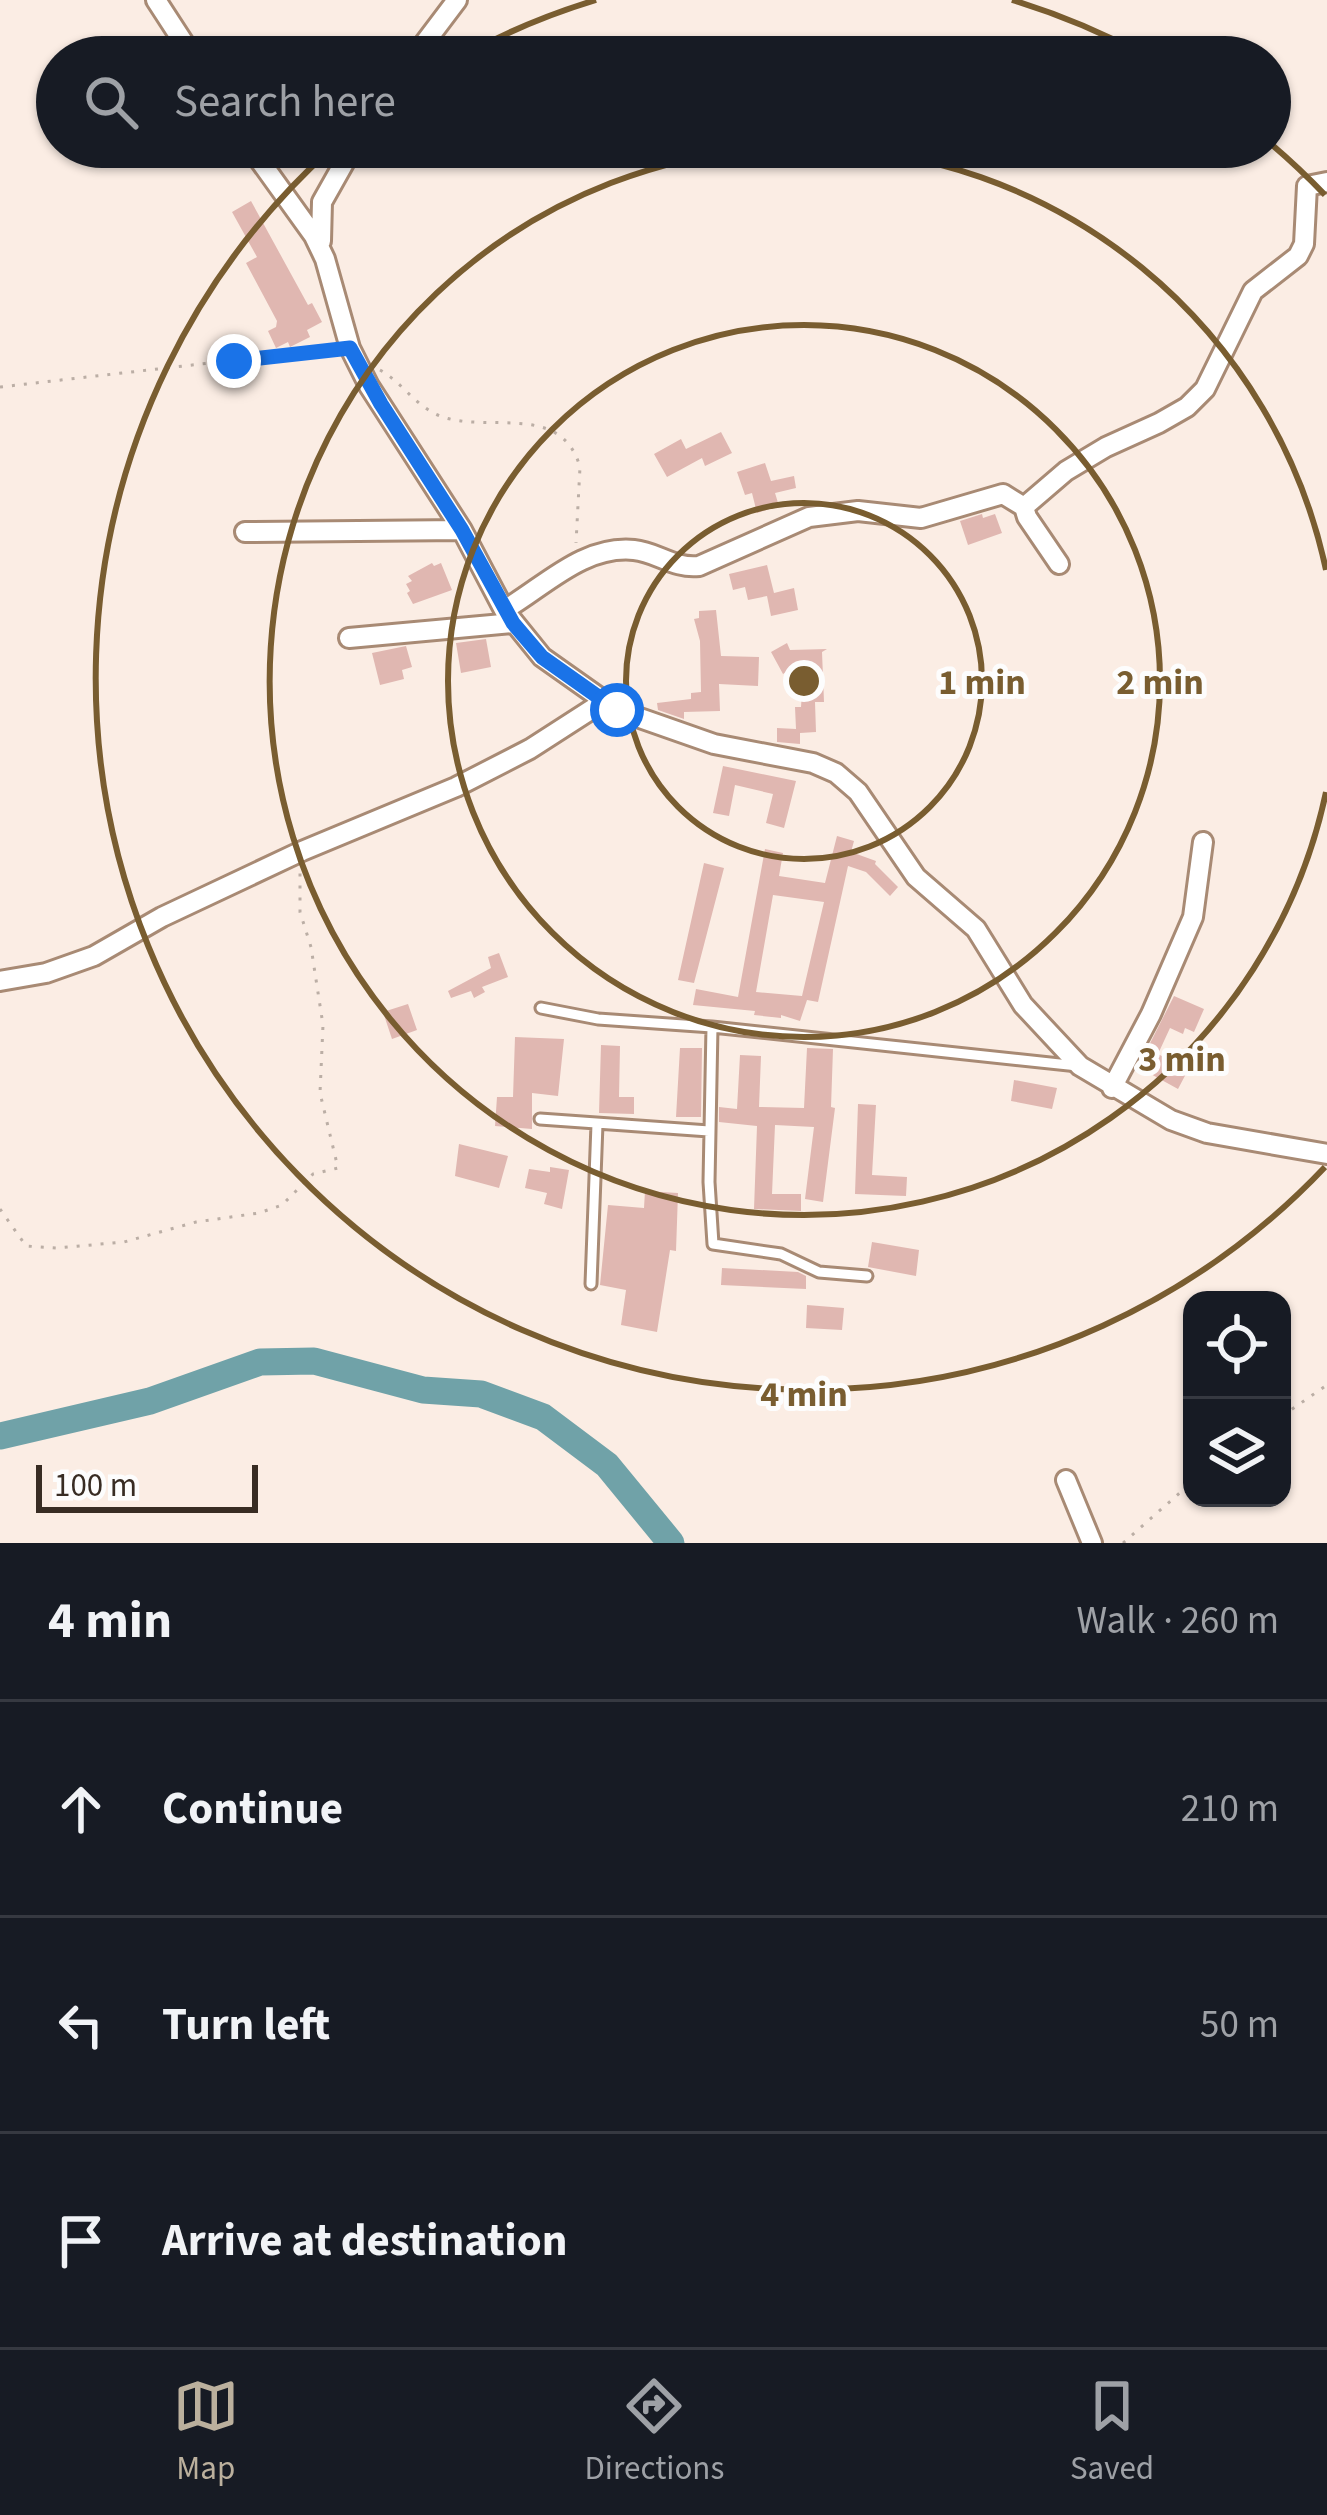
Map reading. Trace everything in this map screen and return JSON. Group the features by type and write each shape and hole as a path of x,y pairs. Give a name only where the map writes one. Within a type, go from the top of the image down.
{"street":[{"path":"156,0 179,36"},
{"path":"430,36 457,0"},
{"path":"266,168 307,222 325,259"},
{"path":"341,168 322,202 319,228 353,355 462,530 509,617 542,657 603,702 683,735 836,772 858,792 916,877 976,929 1023,1005 1080,1066 1171,1120 1208,1133 1327,1154"},
{"path":"1024,507 1066,471 1160,423 1205,389 1253,291 1298,256 1304,244 1307,186 1327,182"},
{"path":"349,638 509,617 576,562 634,550 686,567 699,566 773,530 836,511 921,518 1003,494 1024,507 1059,564"},
{"path":"245,532 462,530"},
{"path":"0,981 72,966 302,851 456,787 530,749 603,702"},
{"path":"1112,1088 1193,916 1203,842"},
{"path":"1066,1480 1092,1543"}],"lane":[{"path":"541,1008 598,1018 1080,1066"},
{"path":"712,1027 712,1244 782,1254 819,1272 867,1276"},
{"path":"540,1119 709,1130"},
{"path":"591,1284 598,1124"}],"path":[{"path":"0,387 353,355 392,376 439,416 469,422 529,422 564,441 577,456 582,478 576,562"},
{"path":"0,1208 26,1246 124,1242 196,1222 259,1213 282,1205 313,1174 338,1168 320,1093 320,1005 299,912 302,851"},
{"path":"1291,1410 1327,1385"},
{"path":"1124,1543 1183,1490"}],"building":[{"path":"251,201 322,322 307,330 310,337 290,347 288,342 276,348 268,331 277,321 246,263 257,257 232,212"},
{"path":"721,432 732,453 705,466 702,458 667,477 654,454 681,439 686,449"},
{"path":"765,463 771,481 794,476 796,488 775,493 779,506 757,513 752,493 745,495 737,472"},
{"path":"982,514 983,518 995,514 1002,533 968,545 960,521"},
{"path":"441,563 452,590 413,604 407,593 406,584 412,581 408,576"},
{"path":"767,565 774,593 794,588 798,610 771,616 767,596 748,600 745,587 733,590 729,574"},
{"path":"716,610 721,656 759,657 758,686 719,684 720,711 684,712 684,719 658,710 657,703 691,699 691,693 701,692 700,641 694,619 699,618 699,611"},
{"path":"486,639 491,667 461,673 456,643"},
{"path":"787,643 790,650 827,649 822,652 824,702 815,702 816,732 800,733 800,744 777,742 777,728 796,729 795,707 801,707 804,662 783,674 771,652"},
{"path":"406,646 412,667 402,670 404,679 380,685 372,653"},
{"path":"723,766 796,781 784,828 766,823 773,794 735,785 729,816 713,813"},
{"path":"837,836 854,841 851,852 876,861 898,887 890,896 866,872 848,866 818,1002 807,1000 800,1021 693,1005 696,989 738,997 765,849 783,853 779,876 825,883","holes":["773,895 824,902 802,996 756,992"]},
{"path":"704,863 724,868 694,983 678,980"},
{"path":"499,953 508,977 482,987 485,992 474,998 471,991 451,998 448,991 491,968 488,957"},
{"path":"1174,996 1204,1009 1194,1032 1185,1028 1183,1034 1170,1028 1158,1054 1188,1070 1178,1089 1138,1067"},
{"path":"408,1004 417,1030 392,1039 383,1012"},
{"path":"515,1037 564,1039 558,1096 532,1093 532,1129 495,1126 497,1097 513,1097"},
{"path":"601,1045 620,1046 619,1097 634,1097 634,1114 599,1113"},
{"path":"680,1048 702,1048 701,1117 676,1117"},
{"path":"807,1048 833,1049 831,1107 835,1108 823,1202 805,1199 814,1127 775,1125 772,1194 801,1194 801,1211 754,1209 757,1126 719,1122 719,1107 737,1109 740,1055 761,1056 759,1107 804,1108"},
{"path":"1014,1080 1057,1088 1052,1109 1011,1101"},
{"path":"858,1104 876,1105 872,1175 907,1177 906,1196 855,1194"},
{"path":"459,1144 508,1156 499,1188 455,1176"},
{"path":"550,1167 569,1170 562,1209 544,1204 547,1193 525,1188 529,1169 550,1172"},
{"path":"645,1191 678,1193 676,1251 670,1250 657,1332 621,1325 626,1290 600,1285 608,1205 644,1208"},
{"path":"872,1242 919,1250 916,1276 868,1267"},
{"path":"722,1268 798,1272 806,1276 806,1289 721,1285"},
{"path":"807,1305 844,1308 842,1330 806,1328"}],"waterway":[{"path":"0,1436 150,1401 260,1362 314,1361 423,1390 481,1394 543,1417 607,1465 671,1543"}],"route":[{"path":"234,361 350,348 513,623 542,657 617,710"}]}
